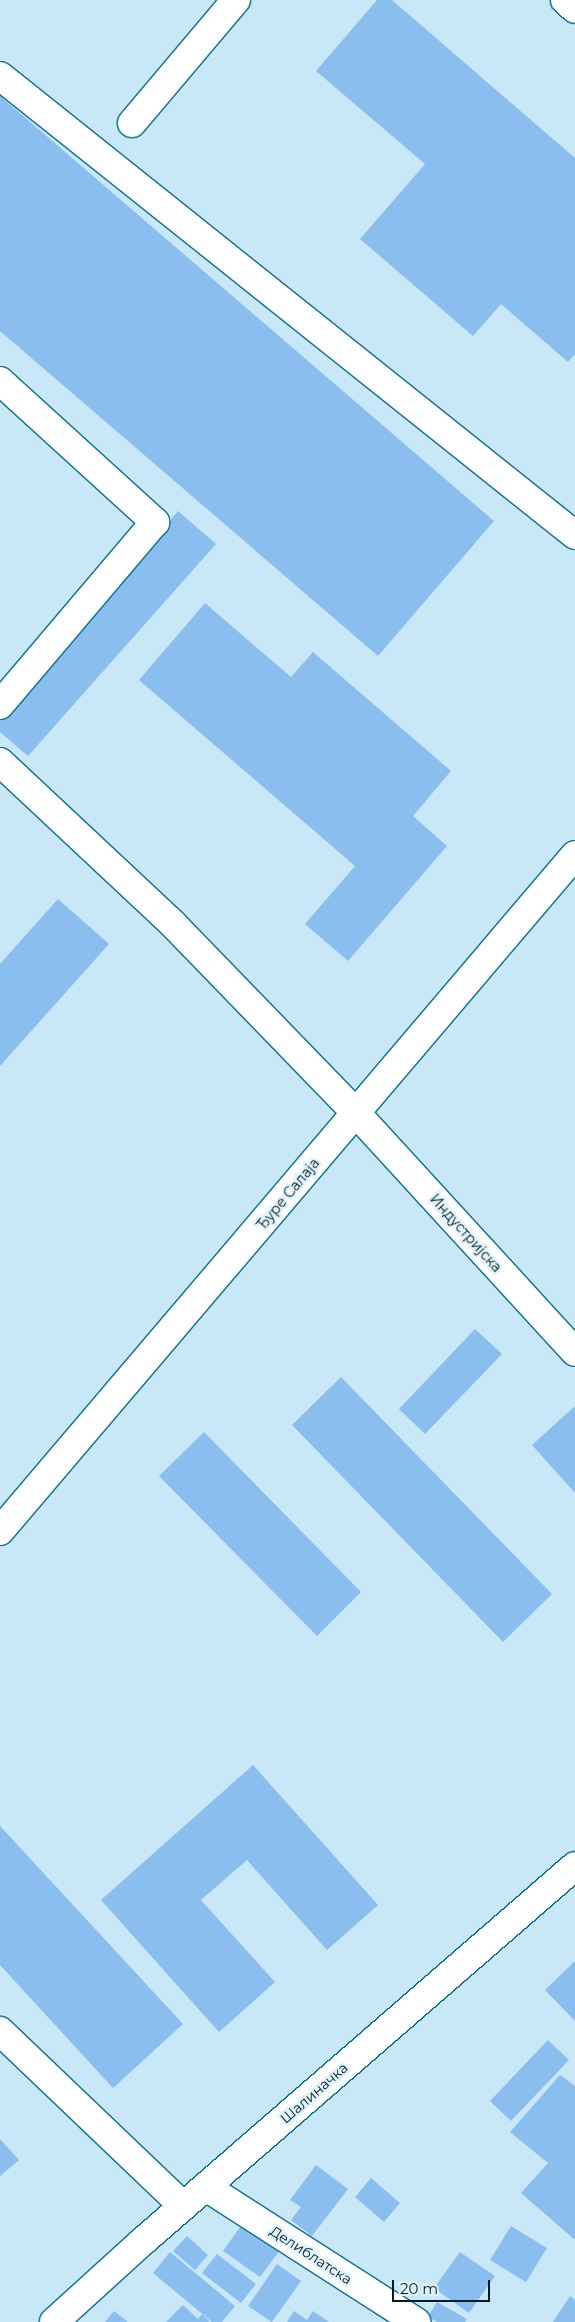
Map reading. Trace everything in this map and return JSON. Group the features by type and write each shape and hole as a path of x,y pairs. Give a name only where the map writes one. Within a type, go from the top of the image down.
{"street":[{"path":"132,123 236,0"},
{"path":"565,0 575,9"},
{"path":"0,76 575,535"},
{"path":"0,381 155,522 0,705"},
{"name":"Индустријска","path":"0,762 173,924 356,1113 575,1352"},
{"name":"Ђуре Салаја","path":"0,1531 575,855"},
{"name":"Шалиначка","path":"54,2322 183,2206 575,1866"},
{"path":"0,2031 183,2206"},
{"name":"Делиблатска","path":"206,2187 416,2322"}],"building":[{"path":"377,0 392,0 575,158 575,354 568,362 501,304 473,336 360,239 425,164 316,71"},
{"path":"0,96 494,521 378,656 0,331"},
{"path":"178,511 216,544 28,756 0,732 0,712"},
{"path":"205,603 291,677 313,652 451,771 413,816 447,846 348,961 305,924 355,866 139,680"},
{"path":"58,899 109,944 0,1066 0,964"},
{"path":"475,1329 502,1354 425,1434 399,1409"},
{"path":"341,1377 552,1594 503,1642 292,1425"},
{"path":"575,1406 575,1493 532,1445"},
{"path":"204,1432 361,1592 317,1636 159,1476"},
{"path":"253,1765 378,1905 327,1950 247,1860 201,1900 275,1982 219,2032 101,1900"},
{"path":"0,1826 183,2024 113,2088 0,1965"},
{"path":"575,1961 575,2021 545,1990"},
{"path":"548,2040 569,2060 511,2121 490,2101"},
{"path":"560,2075 575,2086 575,2240 521,2193 548,2163 510,2132"},
{"path":"0,2139 19,2160 0,2176"},
{"path":"316,2165 348,2189 312,2236 291,2220 301,2207 290,2200"},
{"path":"371,2178 400,2203 384,2222 355,2197"},
{"path":"243,2223 280,2250 260,2277 223,2251"},
{"path":"511,2226 547,2248 526,2282 490,2260"},
{"path":"187,2236 208,2255 195,2270 173,2251"},
{"path":"170,2252 235,2306 222,2322 212,2322 153,2273"},
{"path":"460,2252 495,2276 469,2313 434,2288"},
{"path":"217,2254 256,2284 241,2303 202,2273"},
{"path":"277,2264 301,2281 272,2322 248,2306"},
{"path":"570,2296 575,2300 575,2322 553,2322"},
{"path":"437,2302 467,2319 465,2322 438,2322 428,2317"},
{"path":"183,2305 198,2319 202,2314 210,2322 166,2322"},
{"path":"114,2311 128,2322 105,2322"},
{"path":"294,2311 307,2320 313,2311 329,2322 287,2322"}]}
